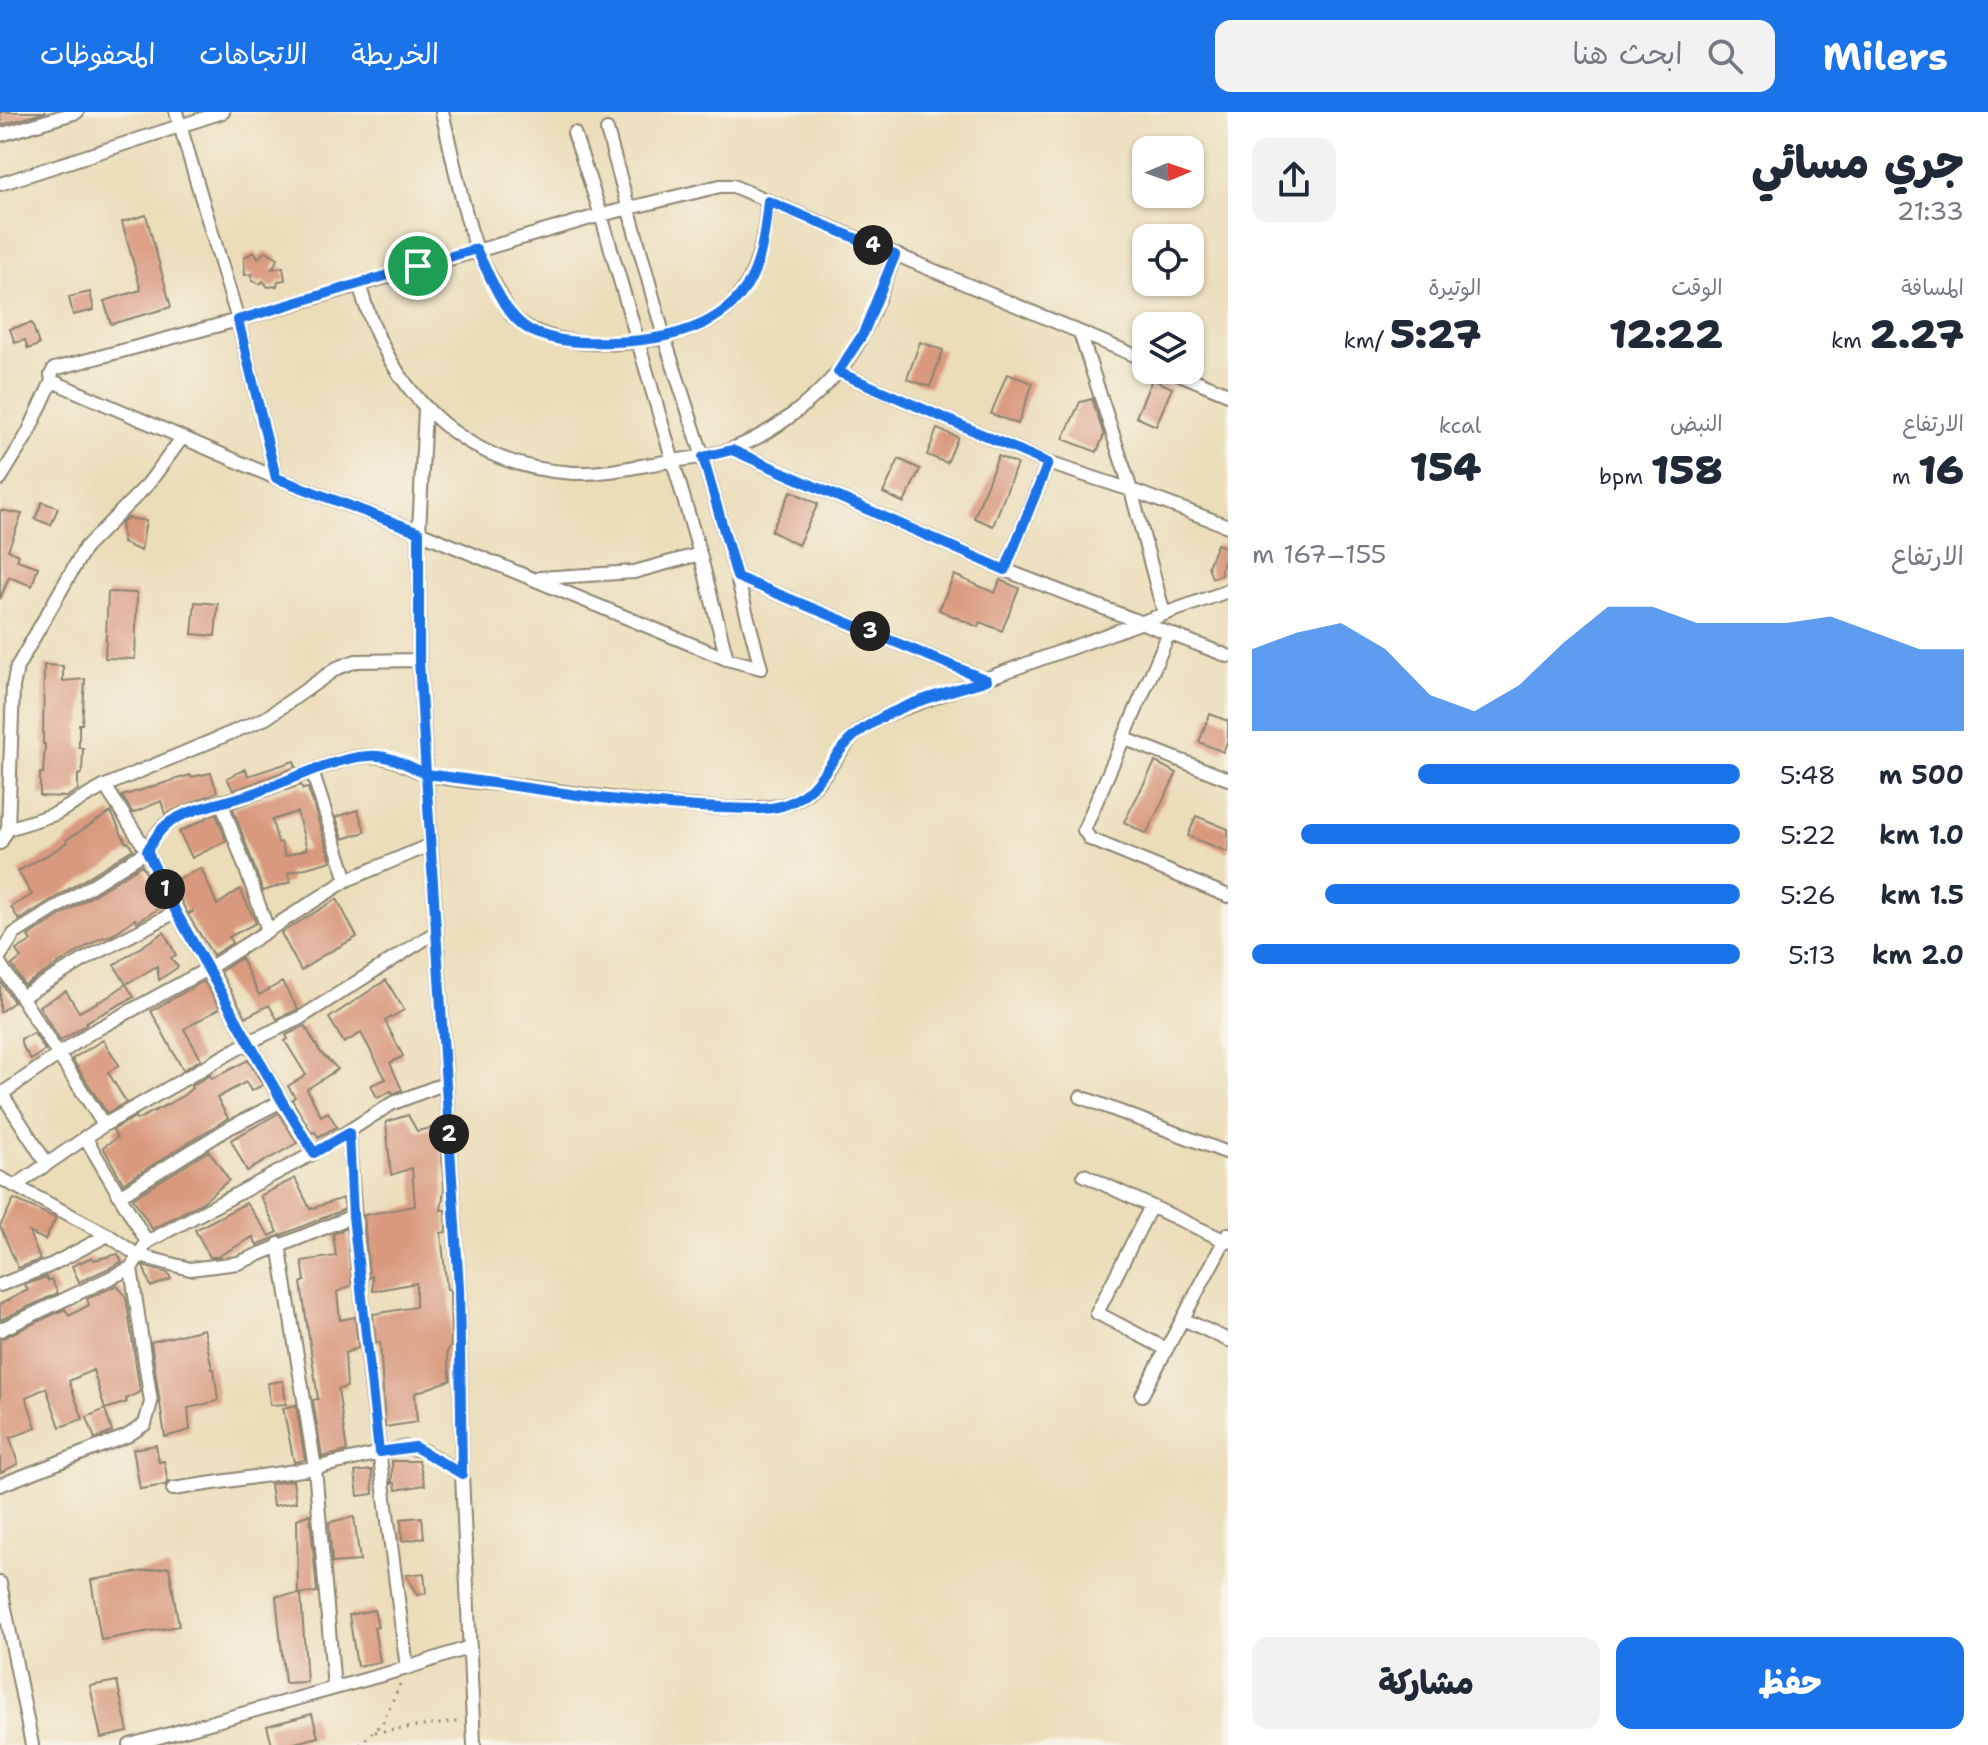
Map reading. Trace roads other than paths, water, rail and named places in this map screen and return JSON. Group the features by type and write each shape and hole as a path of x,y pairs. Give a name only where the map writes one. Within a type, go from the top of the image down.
{"street":[{"path":"0,135 77,112"},
{"path":"176,112 238,320 276,478"},
{"path":"0,184 223,112"},
{"path":"442,112 476,249 511,315 530,330 560,340 586,343 636,341 664,337 708,323 732,305 757,264 768,201"},
{"path":"52,381 276,478 419,532 727,659 758,668 762,666 703,457 664,337 607,130"},
{"path":"574,133 700,554 727,659"},
{"path":"0,479 27,435 52,381 54,369 238,320 476,249 720,186 733,186 1132,354"},
{"path":"359,284 377,338 397,374 425,409 463,437 509,461 576,473 703,457 732,450 768,430 806,404 838,372 863,334 895,255"},
{"path":"1080,333 1131,490 1164,614"},
{"path":"838,372 1048,463 1228,526"},
{"path":"1204,384 1228,394"},
{"path":"425,409 419,532 419,660 459,1288 462,1474 474,1745"},
{"path":"0,843 8,829 6,752 17,667 85,548 148,484 182,438"},
{"path":"732,450 1005,570 1228,656"},
{"path":"1005,570 1048,463"},
{"path":"533,578 634,572 700,554"},
{"path":"737,577 987,680"},
{"path":"0,956 14,934 147,851 160,829 173,820 312,771 365,756 397,760 426,774 604,798 692,807 763,809 786,805 820,781 851,738 871,723 922,700 987,680 1228,591"},
{"path":"1169,633 1085,825 1085,835 1228,896"},
{"path":"8,829 55,814 105,786 266,718 337,668 356,661 419,660"},
{"path":"1123,738 1228,779"},
{"path":"312,771 347,880"},
{"path":"105,786 147,851 176,912 314,1153"},
{"path":"221,801 268,930"},
{"path":"47,1164 1,1094 90,1033 209,968 347,880 430,845"},
{"path":"21,997 176,912"},
{"path":"0,927 14,934"},
{"path":"15,1186 104,1125 249,1042 300,1018 436,932"},
{"path":"0,964 104,1125"},
{"path":"0,1485 127,1436 145,1424 151,1402 131,1268 147,1242 314,1153 391,1104 446,1083"},
{"path":"1081,1097 1228,1153"},
{"path":"119,1196 229,1128 282,1101"},
{"path":"349,1133 353,1216 407,1668"},
{"path":"85,1137 147,1242"},
{"path":"1084,1175 1227,1239 1142,1395"},
{"path":"0,1178 108,1235 137,1255 190,1269 238,1263 353,1216"},
{"path":"1151,1206 1097,1313 1166,1349"},
{"path":"0,1285 49,1266 108,1235"},
{"path":"279,1244 315,1468 334,1688"},
{"path":"0,1330 131,1268"},
{"path":"1183,1319 1228,1340"},
{"path":"173,1489 315,1468 379,1452 415,1447 462,1474"},
{"path":"0,1583 32,1745"},
{"path":"130,1745 407,1668 470,1647"}]}
